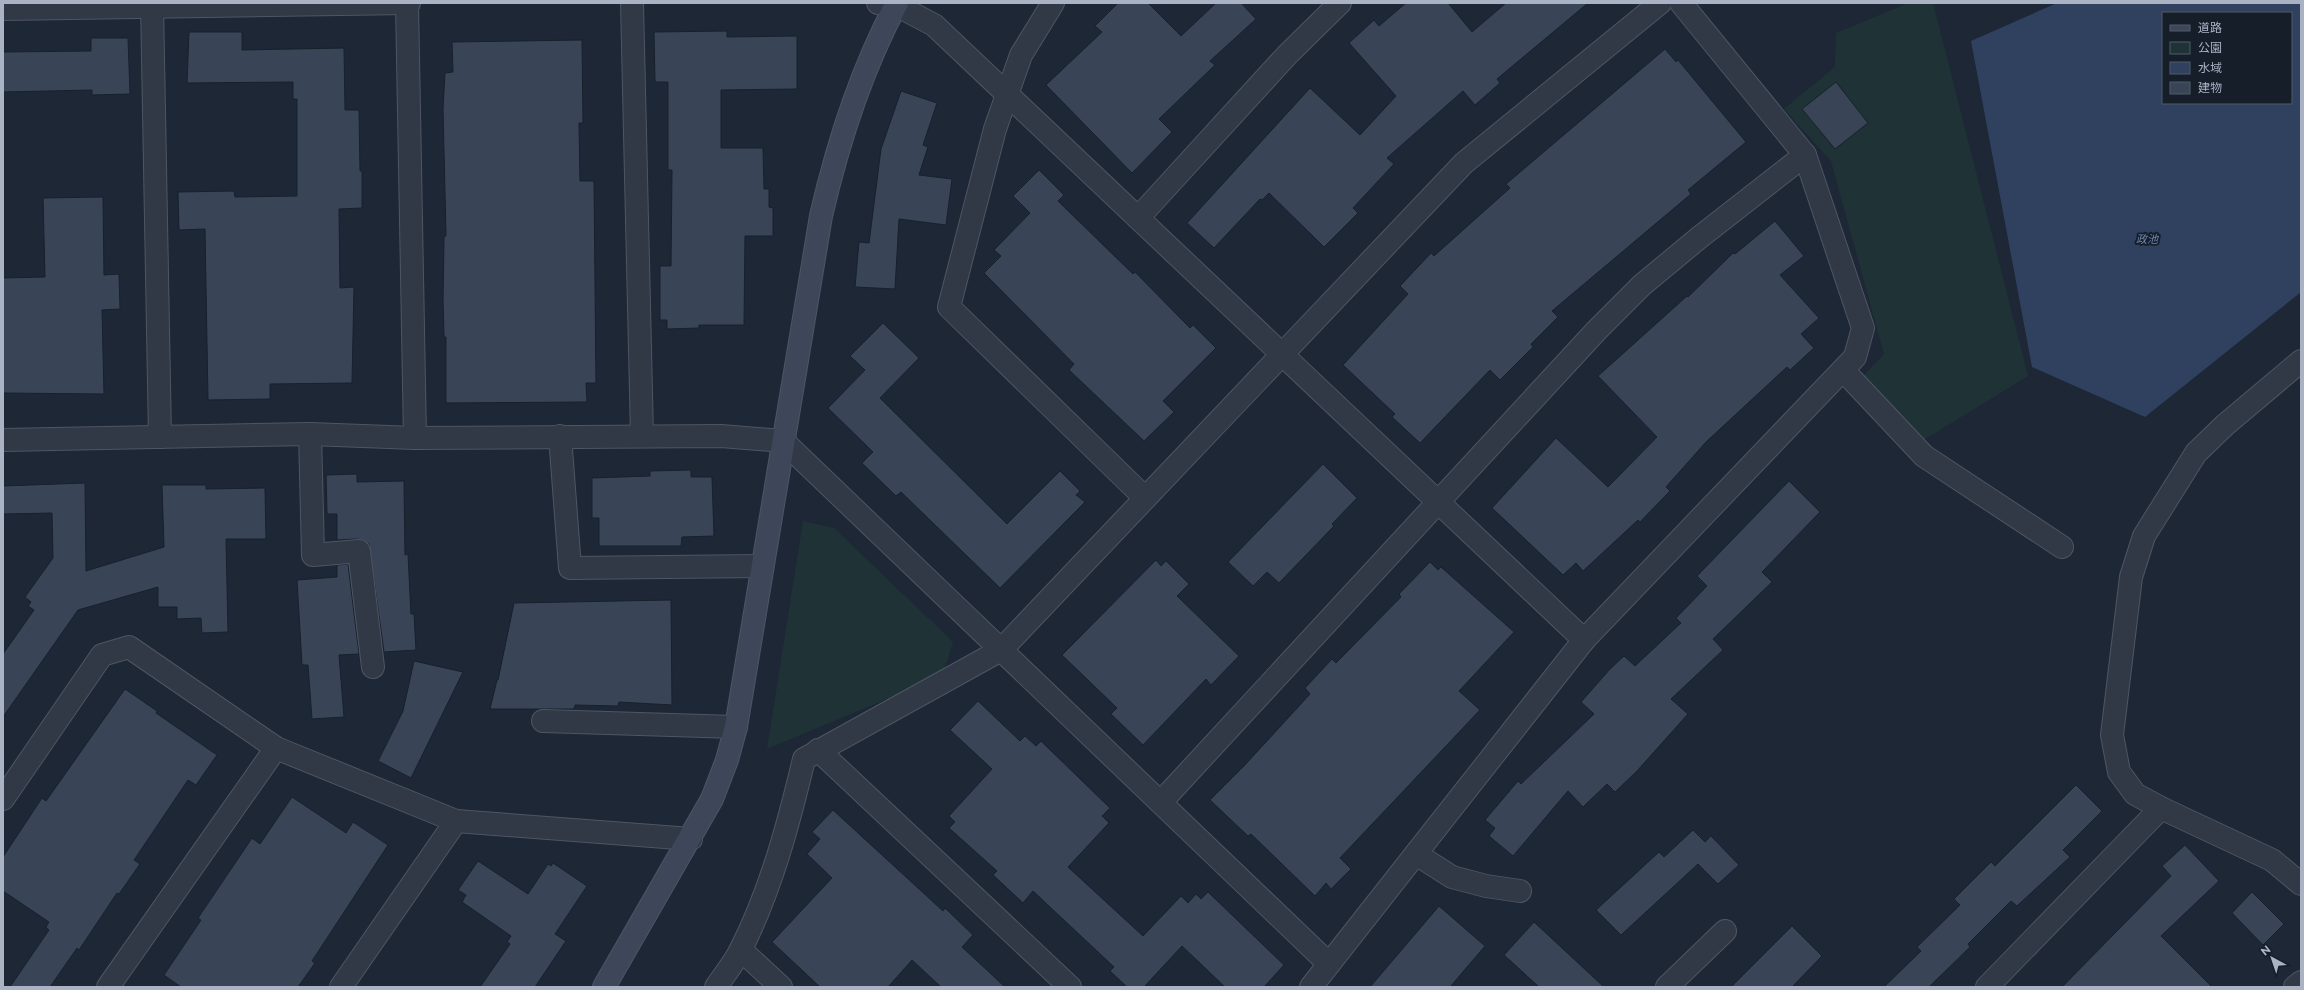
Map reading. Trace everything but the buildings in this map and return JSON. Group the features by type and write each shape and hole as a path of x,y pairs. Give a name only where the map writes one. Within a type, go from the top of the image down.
{"street":[{"path":"3,9 152,5 408,3 415,438"},
{"path":"632,3 642,436"},
{"path":"1053,3 1021,55 995,129 949,308 1145,498"},
{"path":"1138,218 1287,55 1340,3"},
{"path":"716,987 741,950 787,830 804,759 1001,650 1464,163 1660,3"},
{"path":"1311,987 1584,640 1855,357 1863,328 1805,155 1681,3"},
{"path":"604,987 691,839 712,799 727,760 736,727 761,566 821,216 834,162 849,114 890,4 934,26 1584,640"},
{"path":"152,5 160,437"},
{"path":"1161,802 1597,330 1642,285 1700,237 1805,155"},
{"path":"2301,361 2225,425 2196,453 2144,536 2131,577 2112,735 2118,772 2135,794 2161,808 2272,860 2301,884"},
{"path":"1843,370 1924,456 2062,547"},
{"path":"310,434 313,555 359,552 373,667"},
{"path":"3,440 310,434 415,438 721,436 783,441 1330,964"},
{"path":"560,436 570,568 761,566"},
{"path":"3,799 102,655 129,647 276,748 456,821 691,839"},
{"path":"543,721 736,727"},
{"path":"108,987 276,748"},
{"path":"818,750 1070,987"},
{"path":"1987,987 2161,808"},
{"path":"341,987 456,821"},
{"path":"1416,854 1452,877 1486,886 1520,891"},
{"path":"1667,987 1725,931"},
{"path":"741,950 781,987"},
{"path":"2295,987 2301,982"}],"green space":[{"path":"1908,3 1933,3 2028,376 1922,441 1859,381 1884,354 1831,161 1784,109 1835,67 1836,33"},
{"path":"803,521 834,528 953,642 942,676 767,749"}],"water":[{"name":"政池","path":"2057,3 2301,3 2301,292 2145,417 2032,367 1971,41"}]}
